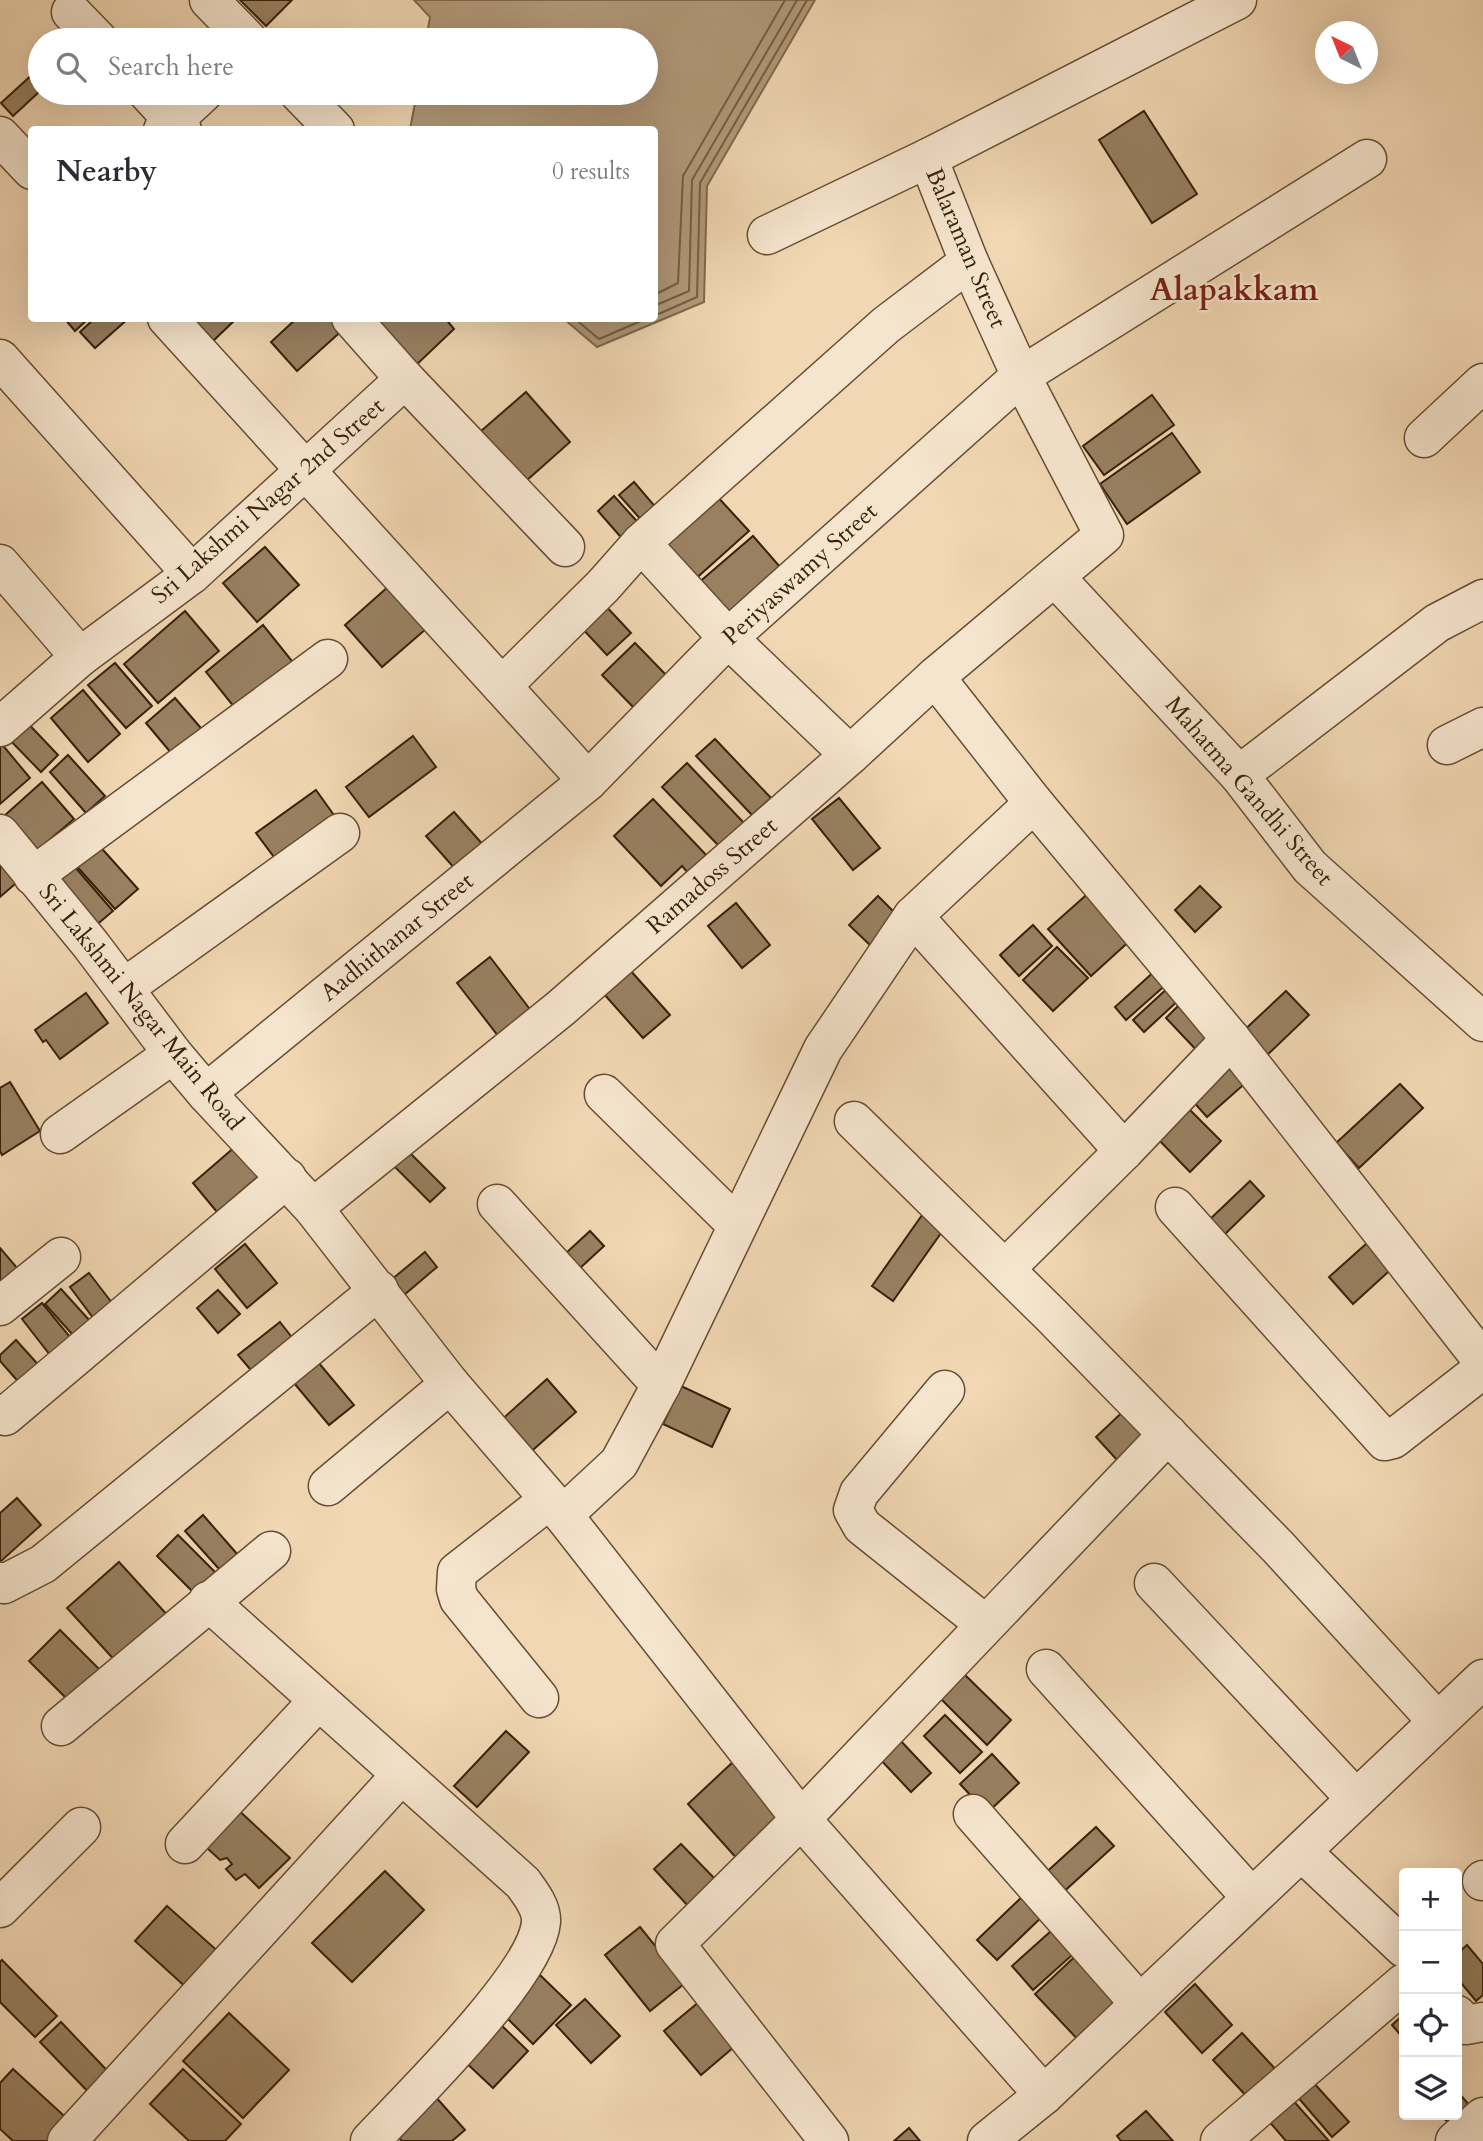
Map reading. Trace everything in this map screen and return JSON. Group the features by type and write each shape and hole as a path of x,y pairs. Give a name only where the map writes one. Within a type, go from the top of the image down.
{"street":[{"path":"209,0 236,28"},
{"name":"Balaraman Street","path":"1104,536 1021,376 969,262 928,158 1237,0"},
{"path":"71,12 86,28"},
{"path":"167,118 186,105"},
{"path":"311,105 331,126"},
{"path":"0,136 28,166"},
{"path":"767,235 928,158"},
{"name":"Periyaswamy Street","path":"588,781 728,638 1021,376 1367,159"},
{"path":"502,686 603,586 641,542 886,325 969,262"},
{"path":"171,322 588,781"},
{"path":"355,322 565,547"},
{"path":"0,359 192,574"},
{"name":"Sri Lakshmi Nagar 2nd Street","path":"0,727 80,657 192,574 405,379"},
{"path":"1424,438 1483,383"},
{"name":"Ramadoss Street","path":"313,1208 561,1008 935,677 1104,536"},
{"path":"641,542 728,638 850,755"},
{"path":"0,564 80,657"},
{"name":"Mahatma Gandhi Street","path":"1055,577 1239,775 1310,867 1483,1023"},
{"path":"1239,775 1437,622 1483,599"},
{"path":"33,876 328,659"},
{"path":"935,677 1034,803 1231,1039 1483,1361"},
{"path":"1447,745 1483,726"},
{"name":"Aadhithanar Street","path":"206,1093 588,781"},
{"path":"539,1698 459,1599 455,1579 457,1572 556,1508 619,1463 662,1385 823,1049 913,916 1034,803"},
{"path":"124,988 340,833"},
{"name":"Sri Lakshmi Nagar Main Road","path":"0,835 124,988 173,1054 313,1208 450,1384 556,1508 801,1819 1044,2095"},
{"path":"913,916 1124,1151"},
{"path":"1005,1269 1124,1151 1231,1039"},
{"path":"60,1134 173,1054"},
{"path":"604,1094 737,1225"},
{"path":"854,1121 1005,1269 1279,1548 1437,1721"},
{"path":"5,1416 287,1178"},
{"path":"497,1204 662,1385"},
{"path":"1175,1207 1385,1441 1393,1439 1483,1369"},
{"path":"0,1306 61,1257"},
{"path":"0,1582 4,1584 43,1564 379,1290"},
{"path":"328,1486 450,1384"},
{"path":"945,1390 859,1493 853,1510 862,1526 985,1624"},
{"path":"829,2141 675,1944 801,1819 1168,1434"},
{"path":"61,1726 208,1601 271,1552"},
{"path":"1154,1583 1356,1799"},
{"path":"208,1601 523,1883 534,1898 542,1919 534,1948 492,2009 370,2141"},
{"path":"1046,1669 1251,1897"},
{"path":"987,2141 1044,2095 1483,1679"},
{"path":"185,1844 318,1700"},
{"path":"67,2141 401,1774"},
{"path":"973,1814 1140,2004"},
{"path":"0,1908 81,1827"},
{"path":"1302,1852 1399,1943"},
{"path":"1220,2141 1399,1987"},
{"path":"1462,2021 1466,2025 1483,2022"},
{"path":"1455,2141 1483,2117"}],"water":[{"path":"414,0 815,0 707,186 704,302 658,321 658,126 411,126 415,105 658,105 658,28 428,28 430,17"},
{"path":"568,322 656,322 597,347"}],"building":[{"path":"240,0 292,0 266,26"},
{"path":"28,78 28,102 13,116 1,103"},
{"path":"1144,111 1197,194 1152,223 1099,140"},
{"path":"67,322 85,322 75,331"},
{"path":"91,322 124,322 95,348 80,332"},
{"path":"191,322 233,322 210,344"},
{"path":"293,322 342,322 346,327 297,371 271,342"},
{"path":"379,322 448,322 454,329 412,369"},
{"path":"526,392 570,442 526,481 481,431"},
{"path":"1152,395 1174,425 1104,475 1083,446"},
{"path":"1172,433 1200,472 1127,524 1100,484"},
{"path":"634,482 658,510 644,523 619,495"},
{"path":"715,494 749,531 692,582 659,545"},
{"path":"614,496 643,528 626,543 598,511"},
{"path":"753,536 787,575 732,624 697,584"},
{"path":"265,547 299,585 257,622 223,583"},
{"path":"389,586 426,629 382,667 345,625"},
{"path":"603,603 631,633 607,655 579,625"},
{"path":"185,611 219,651 158,703 124,664"},
{"path":"263,625 300,671 243,718 206,672"},
{"path":"635,643 670,679 637,711 602,675"},
{"path":"115,663 152,706 126,728 88,685"},
{"path":"83,690 120,734 88,762 51,718"},
{"path":"175,698 206,734 177,760 146,723"},
{"path":"19,714 58,755 41,772 2,732"},
{"path":"413,736 436,767 369,817 346,787"},
{"path":"715,739 771,798 752,815 696,756"},
{"path":"0,742 30,778 0,804"},
{"path":"68,755 105,796 86,813 50,772"},
{"path":"687,763 744,823 719,846 662,787"},
{"path":"42,782 74,819 35,852 4,816"},
{"path":"316,790 336,818 277,861 256,833"},
{"path":"839,798 880,848 853,870 812,819"},
{"path":"653,799 709,858 690,875 682,866 661,886 614,836"},
{"path":"454,812 492,855 464,879 426,836"},
{"path":"96,842 138,889 115,909 73,862"},
{"path":"0,854 22,878 0,897"},
{"path":"68,859 113,911 88,932 45,882"},
{"path":"1200,886 1221,907 1195,932 1175,910"},
{"path":"1092,890 1134,937 1091,976 1048,929"},
{"path":"878,896 899,917 870,945 849,925"},
{"path":"736,903 770,945 742,968 708,926"},
{"path":"1033,925 1052,946 1019,976 1000,955"},
{"path":"1057,947 1088,978 1053,1011 1023,980"},
{"path":"490,957 532,1012 499,1037 457,983"},
{"path":"1157,969 1169,982 1126,1020 1115,1007"},
{"path":"630,970 670,1015 643,1038 604,994"},
{"path":"1170,986 1181,998 1144,1032 1133,1020"},
{"path":"1286,991 1309,1015 1262,1060 1239,1035"},
{"path":"86,993 108,1023 60,1059 35,1030"},
{"path":"1186,998 1224,1038 1203,1057 1166,1018"},
{"path":"1234,1061 1250,1079 1207,1117 1191,1099"},
{"path":"10,1082 40,1131 2,1155 0,1088"},
{"path":"1400,1084 1423,1108 1359,1168 1336,1143"},
{"path":"1187,1107 1221,1141 1190,1172 1156,1137"},
{"path":"236,1146 260,1175 217,1212 193,1183"},
{"path":"408,1151 445,1188 430,1202 393,1165"},
{"path":"1250,1181 1264,1196 1222,1237 1207,1222"},
{"path":"925,1211 946,1226 893,1301 872,1286"},
{"path":"590,1231 604,1246 579,1269 565,1254"},
{"path":"1375,1236 1399,1262 1353,1304 1329,1277"},
{"path":"245,1244 277,1283 247,1308 215,1269"},
{"path":"0,1248 23,1275 0,1295"},
{"path":"425,1252 437,1267 404,1295 391,1280"},
{"path":"89,1273 116,1308 97,1323 70,1287"},
{"path":"61,1289 90,1321 73,1335 45,1304"},
{"path":"218,1290 240,1314 218,1333 197,1308"},
{"path":"42,1303 75,1343 54,1360 22,1319"},
{"path":"280,1322 301,1349 261,1382 238,1355"},
{"path":"16,1340 43,1370 23,1387 0,1361 0,1355"},
{"path":"318,1362 354,1405 329,1425 294,1383"},
{"path":"547,1379 576,1412 526,1456 498,1423"},
{"path":"681,1386 730,1409 712,1447 663,1424"},
{"path":"1131,1404 1154,1428 1118,1461 1096,1437"},
{"path":"17,1498 41,1525 0,1562 0,1513"},
{"path":"203,1515 238,1555 220,1570 185,1531"},
{"path":"178,1535 220,1577 199,1598 157,1556"},
{"path":"119,1562 170,1618 119,1665 67,1608"},
{"path":"60,1630 104,1674 73,1705 29,1661"},
{"path":"960,1670 1011,1720 987,1745 936,1694"},
{"path":"945,1715 982,1752 960,1773 924,1736"},
{"path":"506,1731 529,1752 477,1807 454,1786"},
{"path":"899,1739 931,1773 911,1792 879,1758"},
{"path":"992,1754 1019,1783 987,1813 960,1784"},
{"path":"734,1761 787,1820 740,1862 688,1804"},
{"path":"234,1806 290,1858 259,1888 245,1874 236,1880 226,1869 232,1864 227,1858 220,1860 206,1847"},
{"path":"1096,1827 1114,1846 1059,1896 1041,1877"},
{"path":"681,1844 717,1881 689,1907 654,1869"},
{"path":"385,1871 424,1910 352,1982 312,1943"},
{"path":"1027,1892 1047,1912 997,1960 977,1940"},
{"path":"167,1906 221,1954 189,1990 135,1941"},
{"path":"1060,1923 1081,1947 1033,1990 1012,1966"},
{"path":"640,1927 685,1983 650,2011 605,1955"},
{"path":"1467,1945 1483,1964 1483,1995 1476,2001 1462,1984 1462,1950"},
{"path":"1083,1949 1130,1999 1082,2044 1035,1994"},
{"path":"2,1960 57,2016 35,2037 0,2002"},
{"path":"540,1975 571,2005 533,2044 503,2014"},
{"path":"1195,1984 1232,2025 1202,2053 1165,2012"},
{"path":"585,1999 620,2036 591,2063 556,2025"},
{"path":"699,2002 735,2046 701,2075 664,2031"},
{"path":"229,2013 289,2070 243,2118 183,2061"},
{"path":"1399,2019 1399,2033 1392,2025"},
{"path":"497,2021 528,2051 493,2088 461,2058"},
{"path":"61,2022 118,2082 97,2101 40,2042"},
{"path":"1242,2033 1278,2072 1249,2099 1213,2060"},
{"path":"13,2069 73,2124 58,2141 13,2141 0,2129 0,2083"},
{"path":"183,2069 241,2124 225,2141 189,2141 150,2104"},
{"path":"1312,2081 1349,2122 1332,2137 1296,2095"},
{"path":"434,2095 465,2130 452,2141 402,2141 393,2131"},
{"path":"1290,2097 1329,2141 1286,2141 1266,2118"},
{"path":"1462,2097 1477,2114 1457,2132 1446,2120 1462,2120"},
{"path":"1146,2111 1173,2141 1121,2141 1117,2136"},
{"path":"909,2128 920,2141 894,2141"}],"district":[{"name":"Alapakkam","path":"1234,290"}]}
